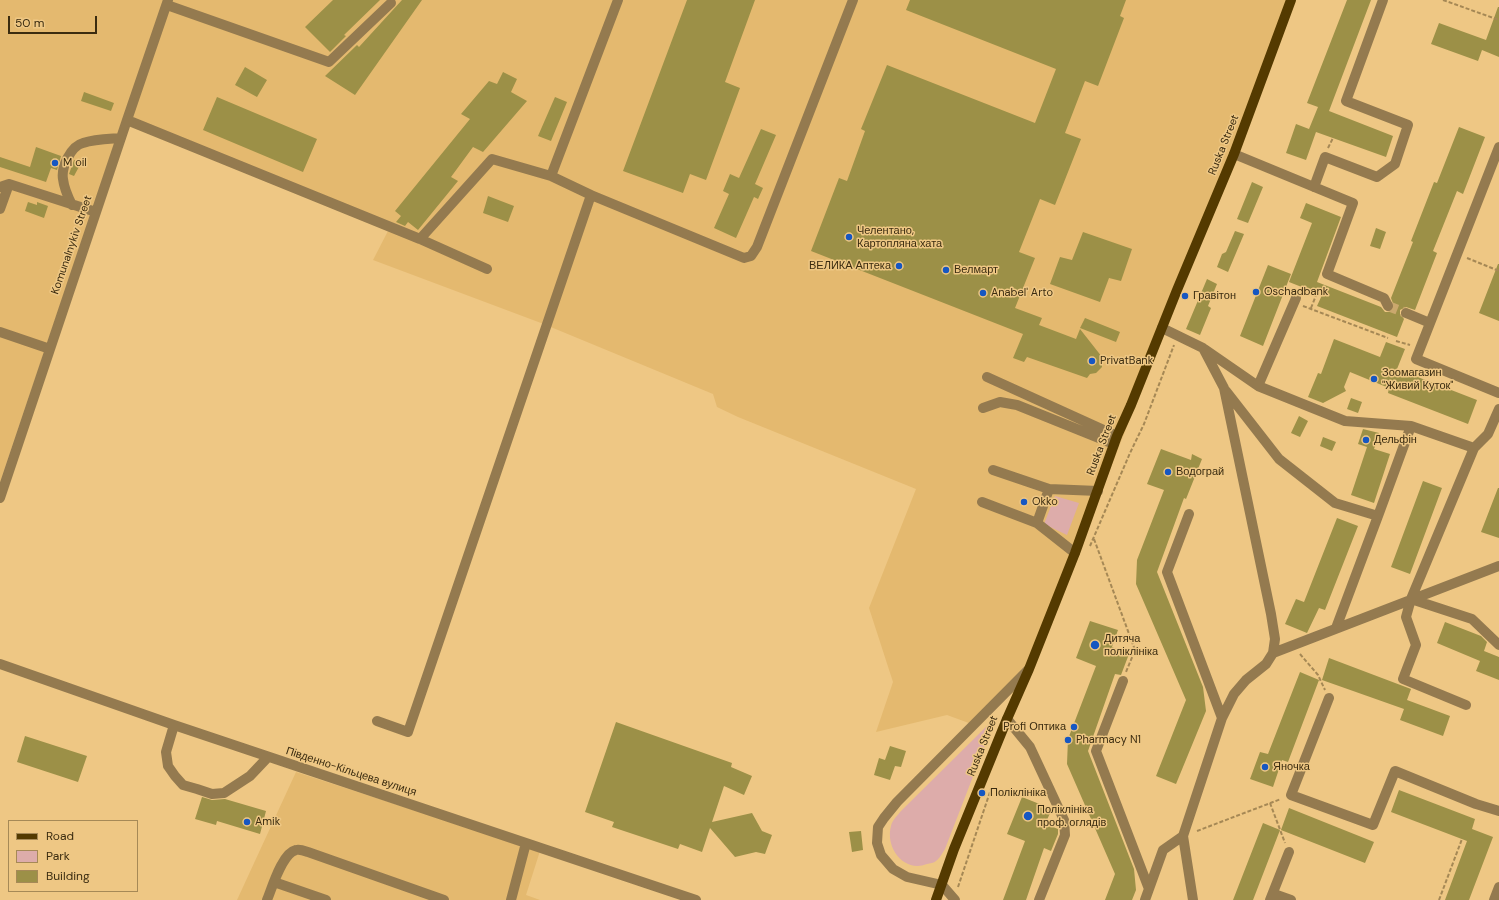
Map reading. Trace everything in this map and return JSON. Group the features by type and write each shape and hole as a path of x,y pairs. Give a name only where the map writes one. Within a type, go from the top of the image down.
{"main road":[{"name":"Ruska Street","path":"936,900 954,849 1029,669 1075,553 1115,440 1131,405 1234,154 1291,0"}],"street":[{"path":"551,176 618,0"},
{"path":"420,239 492,159 551,176 591,195 744,258 751,256 760,240 853,0"},
{"path":"1314,186 1325,157 1377,177 1395,164 1408,125 1346,101 1383,0"},
{"path":"168,2 329,62 390,2"},
{"name":"Komunalnykiv Street","path":"0,498 168,2"},
{"path":"127,120 420,239 486,269"},
{"path":"72,205 64,188 62,176 68,156 73,149 82,143 121,138"},
{"path":"1499,147 1416,360 1499,393"},
{"path":"1234,154 1352,203 1327,274 1384,298 1388,306"},
{"path":"0,209 4,186 96,212"},
{"path":"377,721 408,732 591,195"},
{"path":"1258,386 1295,300"},
{"path":"1406,313 1430,323"},
{"path":"1162,328 1203,348 1258,386 1345,421 1411,426 1474,448"},
{"path":"0,332 50,349"},
{"path":"1203,348 1224,388 1279,459 1335,503 1378,516"},
{"path":"987,377 1115,440"},
{"path":"1193,900 1183,836 1222,718 1234,694 1246,680 1266,664 1273,653 1275,639 1224,388"},
{"path":"983,408 1000,402 1016,405 1115,440"},
{"path":"1466,705 1403,679 1416,645 1406,617 1411,599 1474,448 1488,434 1499,409"},
{"path":"1336,628 1411,426"},
{"path":"993,470 1049,489 1098,491"},
{"path":"1037,523 1049,489"},
{"path":"982,502 1037,523 1075,553"},
{"path":"1189,514 1167,572 1222,718"},
{"path":"1273,653 1499,566"},
{"path":"1411,599 1472,619 1499,645"},
{"name":"Південно-Кільцева вулиця","path":"0,664 268,757 696,900"},
{"path":"955,899 942,885 907,877 893,870 881,855 877,843 878,827 898,802 1029,669"},
{"path":"1123,681 1096,751 1149,888"},
{"path":"1329,698 1291,795 1373,824 1395,771 1476,804 1499,811"},
{"path":"1007,719 1030,747 1064,820 1065,835 1039,900"},
{"path":"174,725 166,752 168,766 183,785 212,794 224,793 250,776 268,757"},
{"path":"1145,900 1163,850 1183,836"},
{"path":"511,900 526,843"},
{"path":"266,900 280,868 289,853 297,850 308,852 444,900"},
{"path":"1289,852 1272,897 1291,900"},
{"path":"274,882 326,900"},
{"path":"1494,900 1499,887"}],"path":[{"path":"1442,0 1499,20"},
{"path":"1457,254 1499,271"},
{"path":"1311,308 1317,293"},
{"path":"1295,300 1311,308 1388,338"},
{"path":"1088,552 1130,453 1144,424 1178,337"},
{"path":"1396,341 1420,349"},
{"path":"1094,538 1135,650 1123,681"},
{"path":"1293,646 1318,675 1329,698"},
{"path":"955,899 992,788"},
{"path":"1183,836 1291,795"},
{"path":"1270,803 1289,852"},
{"path":"1439,900 1462,839"}],"shaded area":[{"path":"0,0 1294,0 1032,669 977,726 947,715 876,732 893,682 869,608 916,489 738,417 717,407 713,394 541,323 373,260 388,231 122,122 0,482"},
{"path":"296,772 540,851 526,895 540,900 237,900"}],"green space":[{"path":"1055,496 1079,503 1067,535 1044,524"},
{"path":"996,717 945,849 939,858 932,863 919,866 904,862 898,857 891,842 891,826 894,820 901,811"}],"building":[{"path":"333,0 380,0 344,35 346,36 330,52 305,27"},
{"path":"402,0 422,0 355,95 325,76 357,45 359,47"},
{"path":"687,0 755,0 725,82 740,88 706,180 690,174 683,193 623,171"},
{"path":"910,0 1126,0 1120,16 1124,18 1098,86 1085,81 1065,133 1081,139 1055,205 1040,199 1019,252 1035,258 1015,308 1042,318 1039,325 1076,339 1080,329 1102,357 1102,367 1096,373 1090,374 1087,378 1027,357 1024,362 1013,358 1023,334 811,251 839,178 847,181 865,131 861,129 887,65 1035,123 1056,69 906,10"},
{"path":"1347,0 1371,0 1329,111 1393,136 1386,157 1316,132 1306,160 1286,153 1296,124 1309,129 1318,107 1307,103"},
{"path":"1498,7 1499,57 1482,50 1478,61 1431,44 1439,23 1486,40"},
{"path":"245,67 267,80 257,97 235,85"},
{"path":"503,72 517,79 511,92 527,101 483,152 473,147 451,177 458,181 418,230 408,222 405,226 396,222 401,216 395,211 470,119 461,114 489,81 497,84"},
{"path":"84,92 114,103 111,111 81,101"},
{"path":"217,97 317,139 303,172 203,130"},
{"path":"555,97 567,102 551,141 538,136"},
{"path":"1459,127 1485,137 1463,194 1457,191 1433,251 1437,253 1415,310 1406,307 1400,310 1400,314 1404,319 1397,337 1317,306 1322,295 1289,282 1312,223 1300,218 1306,203 1341,217 1317,282 1381,307 1385,312 1391,312 1394,306 1391,298 1413,242 1411,241 1434,182 1437,183"},
{"path":"761,129 776,135 755,184 763,188 758,199 754,197 736,238 714,228 729,194 723,191 730,174 739,178"},
{"path":"36,147 61,156 57,170 51,168 46,182 0,167 0,157 30,167"},
{"path":"74,160 81,163 74,176 69,174"},
{"path":"1252,182 1263,187 1248,223 1237,219"},
{"path":"488,196 514,206 508,222 483,213"},
{"path":"28,202 37,205 37,202 48,206 44,218 25,211"},
{"path":"1376,228 1386,232 1380,249 1370,246"},
{"path":"1235,231 1244,234 1228,272 1217,267 1222,254 1226,252"},
{"path":"1083,232 1132,249 1121,281 1109,278 1100,302 1050,284 1060,257 1072,260"},
{"path":"1499,264 1499,321 1479,313"},
{"path":"1268,265 1291,274 1263,346 1240,336"},
{"path":"1207,279 1217,284 1208,306 1211,308 1200,335 1186,329"},
{"path":"1085,318 1120,332 1116,342 1080,328"},
{"path":"1334,339 1380,357 1386,342 1405,349 1397,369 1477,400 1468,424 1388,393 1389,388 1350,372 1344,387 1346,391 1323,403 1308,397 1318,373 1321,374"},
{"path":"1351,398 1362,402 1358,413 1347,409"},
{"path":"1299,416 1308,421 1300,437 1291,433"},
{"path":"1363,429 1379,433 1374,449 1390,454 1374,503 1351,495 1367,447 1358,444"},
{"path":"1323,437 1336,442 1332,451 1320,446"},
{"path":"1161,449 1191,460 1192,454 1202,459 1186,499 1184,498 1157,572 1203,687 1206,711 1176,784 1156,776 1186,700 1136,584 1137,560 1164,490 1147,484"},
{"path":"1423,481 1442,488 1410,574 1391,567"},
{"path":"1499,488 1499,538 1481,532"},
{"path":"1337,518 1358,526 1325,610 1319,608 1307,633 1285,624 1296,599 1304,602"},
{"path":"1090,621 1118,630 1112,647 1129,654 1121,675 1115,674 1088,751 1134,869 1136,890 1132,900 1105,900 1115,874 1067,764 1068,739 1096,666 1076,658"},
{"path":"1445,622 1481,636 1487,642 1484,651 1499,657 1499,680 1476,671 1480,661 1437,643"},
{"path":"1329,658 1411,689 1407,700 1450,716 1443,736 1400,720 1404,709 1322,680"},
{"path":"1300,672 1319,680 1288,762 1282,760 1273,787 1250,779 1260,752 1268,754"},
{"path":"616,722 732,763 731,767 752,776 744,795 724,786 712,822 752,813 762,831 772,835 765,854 756,852 735,857 710,828 702,852 680,844 678,849 612,827 614,822 585,812"},
{"path":"25,736 87,756 78,782 17,762"},
{"path":"890,746 906,751 901,767 895,766 890,780 874,775 879,758 885,760"},
{"path":"1399,790 1475,819 1472,829 1493,837 1469,900 1445,900 1467,841 1391,812"},
{"path":"202,797 212,800 225,799 266,811 260,834 217,821 216,825 195,819"},
{"path":"1022,797 1052,809 1045,824 1058,829 1058,834 1051,851 1044,848 1026,900 1003,900 1025,841 1007,834"},
{"path":"1289,808 1374,842 1365,863 1281,830"},
{"path":"1263,823 1280,830 1253,900 1233,900"},
{"path":"861,831 863,850 852,852 849,832"}],"tunnel":[{"path":"1388,306 1406,313"}],"place":[{"name":"M oil","path":"55,163"},
{"name":"Челентано, Картопляна хата","path":"849,237"},
{"name":"ВЕЛИКА Аптека","path":"899,266"},
{"name":"Велмарт","path":"946,270"},
{"name":"Oschadbank","path":"1256,292"},
{"name":"Anabel' Arto","path":"983,293"},
{"name":"Гравітон","path":"1185,296"},
{"name":"PrivatBank","path":"1092,361"},
{"name":"Зоомагазин \"Живий Куток\"","path":"1374,379"},
{"name":"Дельфін","path":"1366,440"},
{"name":"Водограй","path":"1168,472"},
{"name":"Okko","path":"1024,502"},
{"name":"Дитяча поліклініка","path":"1095,645"},
{"name":"Profi Оптика","path":"1074,727"},
{"name":"Pharmacy N1","path":"1068,740"},
{"name":"Яночка","path":"1265,767"},
{"name":"Поліклініка","path":"982,793"},
{"name":"Поліклініка проф. оглядів","path":"1028,816"},
{"name":"Amik","path":"247,822"}]}
